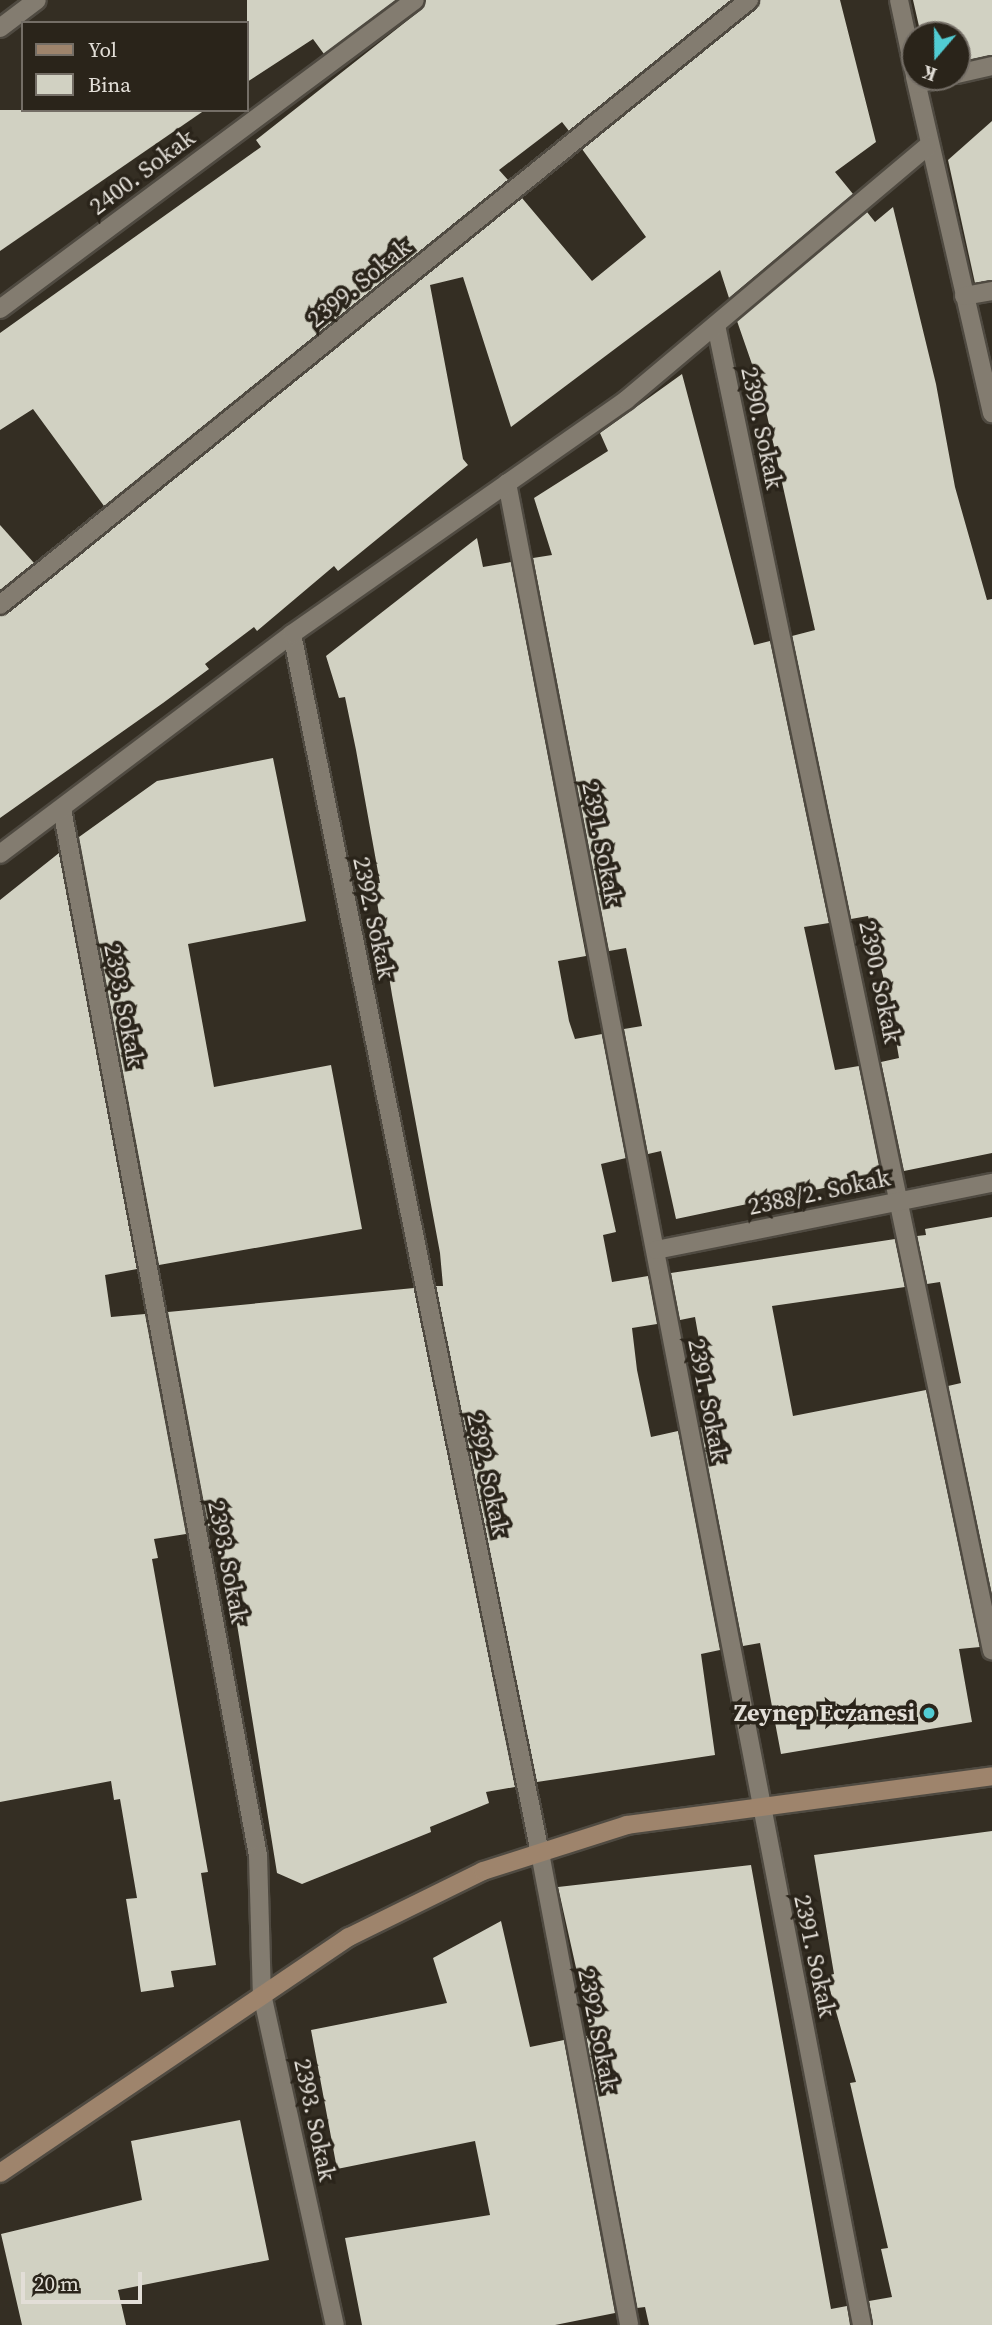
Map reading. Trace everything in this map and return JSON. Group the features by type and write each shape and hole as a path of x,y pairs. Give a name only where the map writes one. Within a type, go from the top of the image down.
{"main road":[{"path":"0,2173 349,1937 483,1871 627,1825 759,1805 992,1776"}],"street":[{"path":"0,29 37,0"},
{"name":"2400. Sokak","path":"0,309 415,0"},
{"name":"2399. Sokak","path":"0,605 749,0"},
{"path":"899,0 904,21"},
{"path":"971,71 992,66"},
{"path":"918,91 928,146 992,413"},
{"path":"0,854 292,634 626,400 928,146"},
{"path":"964,296 992,291"},
{"name":"2390. Sokak","path":"716,325 992,1651"},
{"name":"2391. Sokak","path":"507,483 656,1250 759,1805 838,2189 862,2325"},
{"name":"2392. Sokak","path":"292,634 540,1853 629,2325"},
{"name":"2393. Sokak","path":"62,809 258,1855 262,1994 335,2325"},
{"name":"2388/2. Sokak","path":"656,1250 992,1183"}],"building":[{"path":"247,0 396,0 324,54 313,39 248,81"},
{"path":"426,0 731,0 569,131 562,122 499,170 508,180 104,506 33,409 0,430 0,333 261,147 256,140 422,9"},
{"path":"760,0 840,0 876,142 835,172 853,194 729,298 720,270 511,427 463,277 430,285 463,459 468,465 338,571 334,566 257,631 254,627 205,664 209,669 0,818 0,616 522,198 592,281 646,237 582,149 756,9"},
{"path":"913,0 992,0 992,55 971,59 971,21 918,21"},
{"path":"0,110 202,112 0,251"},
{"path":"992,121 992,280 975,283 948,160"},
{"path":"893,207 936,384 955,487 987,600 992,599 992,1153 904,1171 881,1062 899,1058 889,1000 868,916 851,919 792,636 815,630 762,393 737,321 867,212 875,222"},
{"path":"682,374 754,645 770,641 829,923 804,927 835,1070 859,1066 881,1176 676,1219 661,1151 648,1154 624,1029 642,1026 626,948 609,951 533,558 552,555 534,498 608,451 600,433"},
{"path":"0,525 34,563 0,590"},
{"path":"477,538 483,567 511,562 586,956 558,961 569,1021 575,1039 602,1034 626,1158 601,1164 616,1232 603,1235 612,1282 648,1276 657,1324 632,1328 637,1370 651,1437 678,1431 720,1650 701,1654 715,1755 537,1782 436,1286 443,1286 440,1253 392,995 374,883 380,883 356,750 345,697 339,698 326,656"},
{"path":"273,758 306,921 188,944 214,1087 331,1065 362,1229 159,1265 79,837 157,781"},
{"path":"59,853 137,1269 105,1275 111,1317 145,1314 186,1534 154,1539 158,1558 152,1559 208,1872 201,1873 216,1965 171,1971 174,1987 141,1992 126,1899 137,1898 120,1799 114,1800 111,1781 0,1802 0,900"},
{"path":"992,1217 992,1595 948,1386 961,1383 940,1282 927,1284 917,1236 926,1235 925,1229"},
{"path":"895,1239 905,1287 772,1306 793,1416 926,1390 980,1647 959,1649 972,1722 781,1754 760,1643 743,1646 700,1427 714,1424 695,1317 680,1320 671,1273"},
{"path":"414,1288 515,1787 486,1792 489,1803 430,1827 431,1832 302,1884 277,1873 236,1618 214,1529 209,1530 168,1312"},
{"path":"992,1831 992,2325 873,2325 869,2301 892,2297 881,2249 888,2248 850,2083 856,2082 826,1976 834,1974 814,1855"},
{"path":"751,1865 831,2309 847,2306 850,2325 649,2325 645,2307 637,2308 586,2036 591,2035 558,1887"},
{"path":"501,1921 530,2047 564,2040 615,2313 555,2325 362,2325 345,2238 490,2215 475,2141 337,2169 311,2030 447,2003 433,1958"},
{"path":"240,2120 269,2260 118,2290 126,2325 22,2325 1,2234 142,2200 131,2141"}],"place":[{"name":"Zeynep Eczanesi","path":"929,1713"}]}
